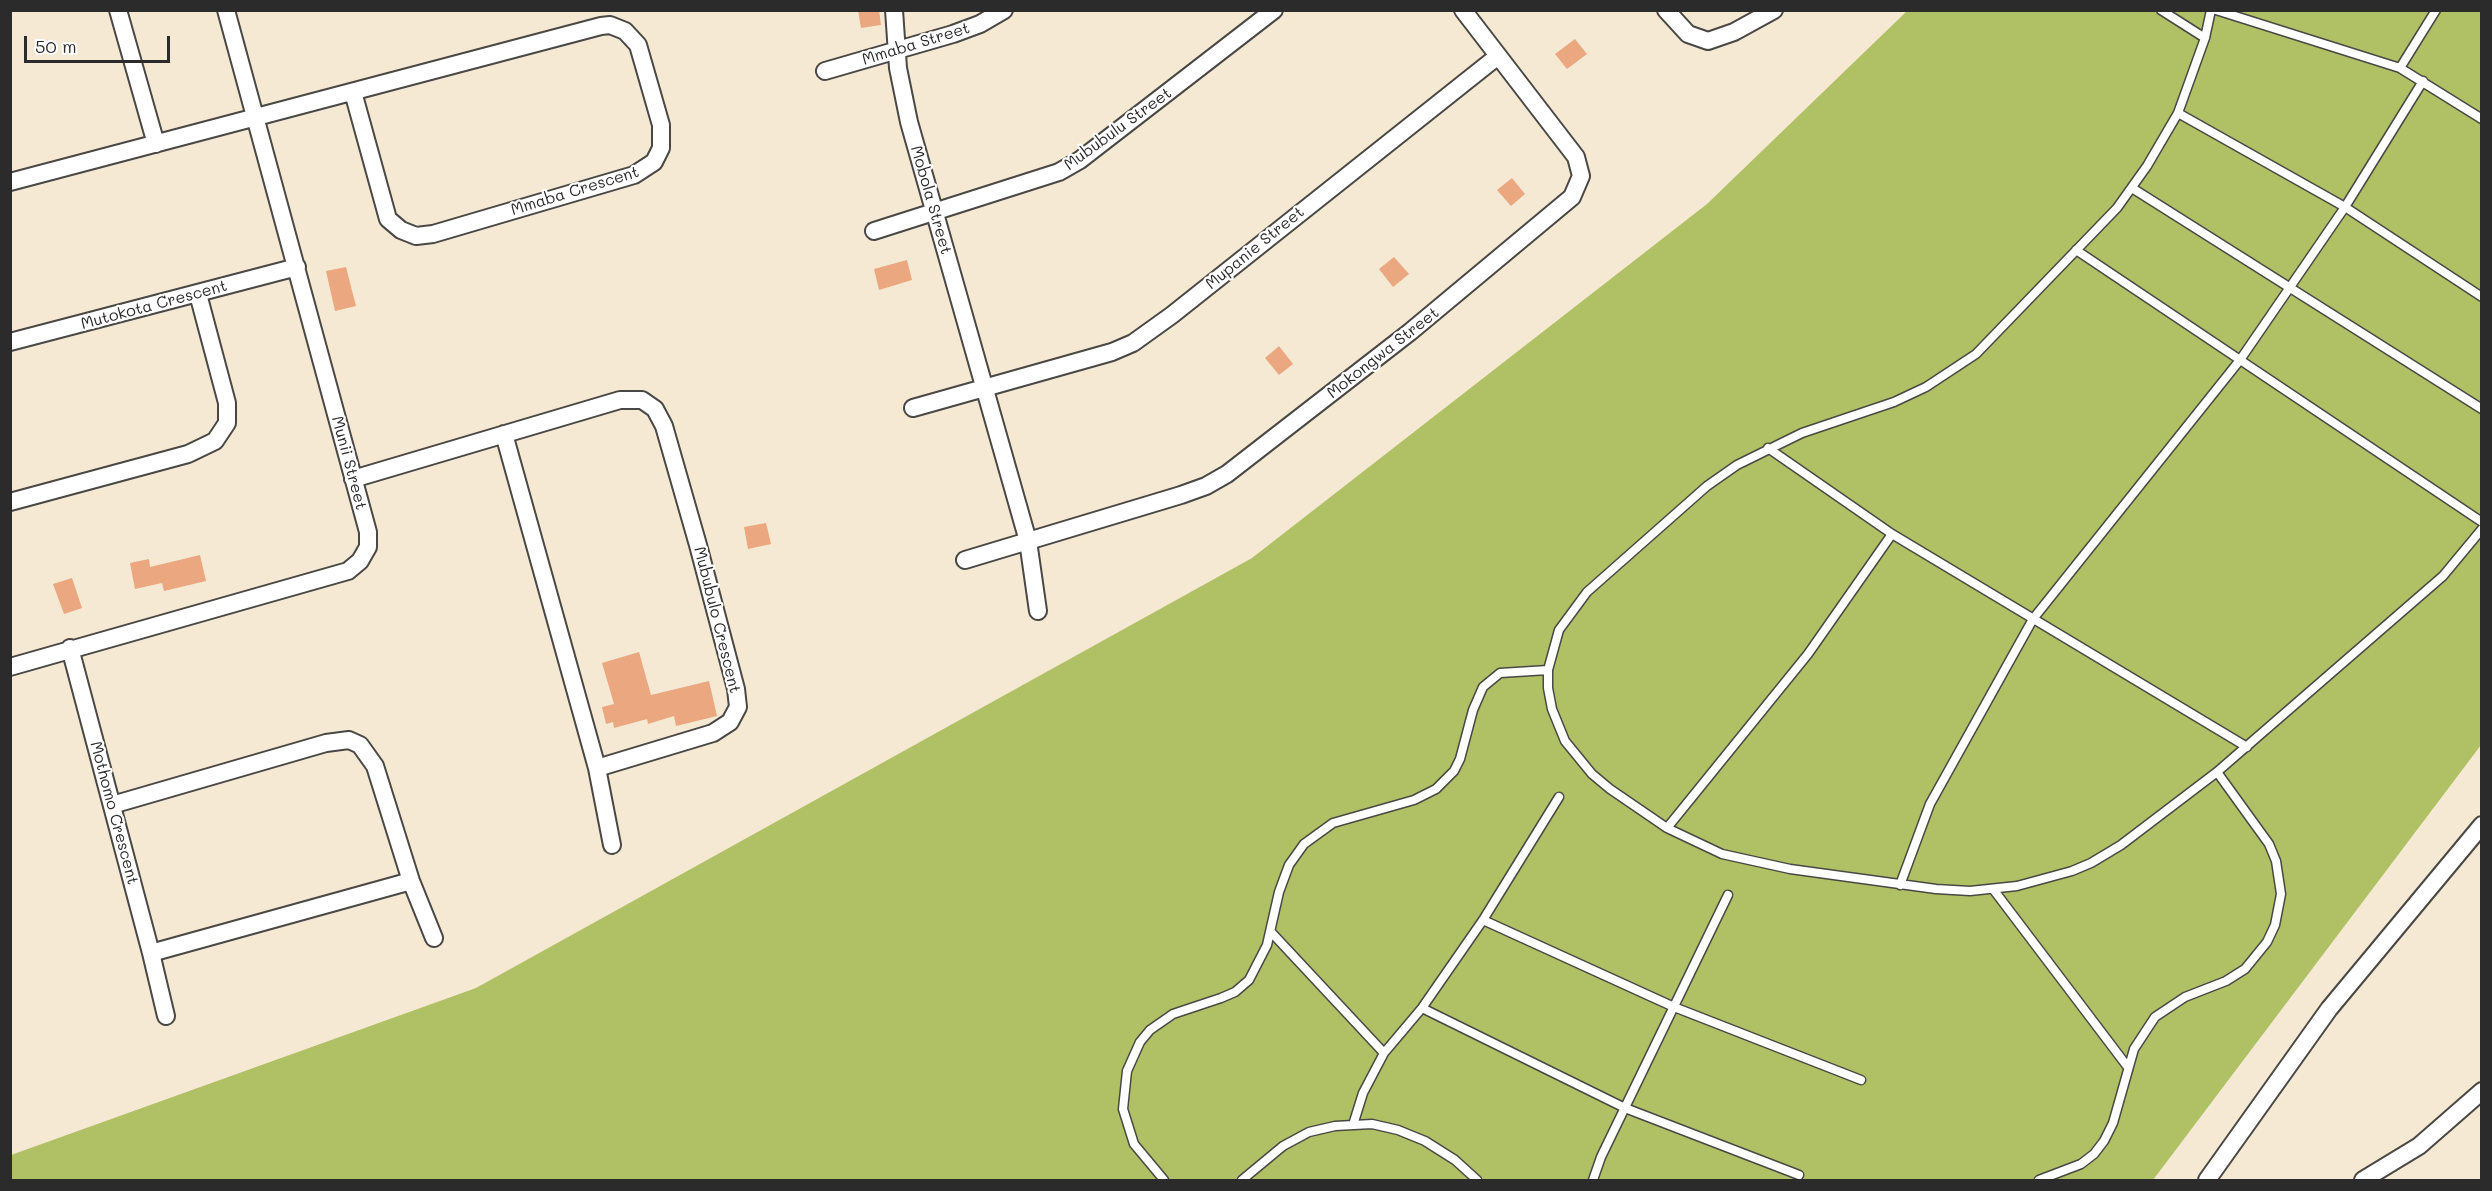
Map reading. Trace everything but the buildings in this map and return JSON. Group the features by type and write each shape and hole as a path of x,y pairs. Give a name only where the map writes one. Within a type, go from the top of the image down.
{"street":[{"path":"118,10 156,144"},
{"name":"Munii Street","path":"10,667 70,648 348,571 360,561 369,540 226,10"},
{"name":"Mobola Street","path":"894,10 897,49 909,122 1028,541 1038,610"},
{"name":"Mmaba Street","path":"825,71 980,24 1004,10"},
{"name":"Mububulu Street","path":"874,231 934,210 1037,180 1080,160 1274,10"},
{"name":"Mokongwa Street","path":"965,560 1181,495 1206,486 1227,474 1410,332 1563,207 1579,186 1581,176 1576,157 1463,10"},
{"path":"1666,10 1688,34 1708,40 1734,32 1774,10"},
{"name":"Mmaba Crescent","path":"10,182 610,25 624,31 638,45 661,125 662,148 654,162 634,175 433,234 416,236 401,230 388,219 353,93"},
{"name":"Mupanie Street","path":"985,387 1112,352 1133,343 1172,315 1498,56"},
{"name":"Mutokota Crescent","path":"10,342 297,267"},
{"path":"10,502 208,446 222,433 228,413 198,294"},
{"path":"913,408 985,387"},
{"name":"Mububulo Crescent","path":"353,479 620,400 630,399 647,403 655,408 664,426 698,545 736,689 736,714 730,722 713,733 597,768"},
{"path":"504,434 597,768 612,846"},
{"name":"Mothomo Crescent","path":"70,648 166,1016"},
{"path":"112,805 326,743 349,740 360,745 375,766 411,881 434,938"},
{"path":"2207,1180 2330,1009 2481,825"},
{"path":"151,953 411,881"},
{"path":"2363,1180 2419,1146 2481,1091"}],"lane":[{"path":"2161,10 2205,38"},
{"path":"2211,10 2205,38 2178,113 2162,143 2132,188 2117,208 1976,354 1951,374 1894,402 1802,433 1768,448 1707,486 1587,592 1559,630 1548,670 1548,688 1552,709 1565,741 1576,756 1610,789 1667,828 1722,854 1753,862 1936,889 1993,889 2044,880 2091,863 2121,845 2217,772 2443,576 2481,528"},
{"path":"2216,10 2400,68 2481,119"},
{"path":"2400,68 2436,10"},
{"path":"1900,885 1930,804 2033,618 2240,360 2345,207 2422,81"},
{"path":"2178,113 2345,207 2481,297"},
{"path":"2132,188 2481,409"},
{"path":"2076,250 2481,522"},
{"path":"1768,448 1892,534 2247,747"},
{"path":"1667,828 1808,654 1892,534"},
{"path":"1164,1180 1146,1162 1134,1144 1127,1126 1123,1090 1132,1056 1150,1030 1173,1014 1221,998 1242,986 1256,969 1271,932 1279,892 1289,865 1304,844 1333,823 1414,800 1436,789 1454,771 1460,759 1478,697 1487,682 1500,674 1511,671 1548,670"},
{"path":"2039,1180 2065,1172 2094,1154 2113,1124 2127,1066 2143,1031 2155,1017 2185,997 2226,981 2245,969 2267,942 2275,925 2280,894 2276,861 2269,844 2217,772"},
{"path":"1353,1125 1363,1093 1384,1053 1422,1008 1483,920 1559,797"},
{"path":"1993,889 2127,1066"},
{"path":"1593,1180 1601,1157 1728,896"},
{"path":"1483,920 1674,1007 1861,1080"},
{"path":"1271,932 1384,1053"},
{"path":"1422,1008 1625,1108 1799,1175"},
{"path":"1242,1180 1261,1162 1309,1132 1372,1124 1398,1130 1425,1141 1455,1160 1477,1180"}],"green space":[{"path":"1907,11 2481,11 2481,745 2153,1180 11,1180 11,1155 476,988 1252,558 1707,204"}]}
